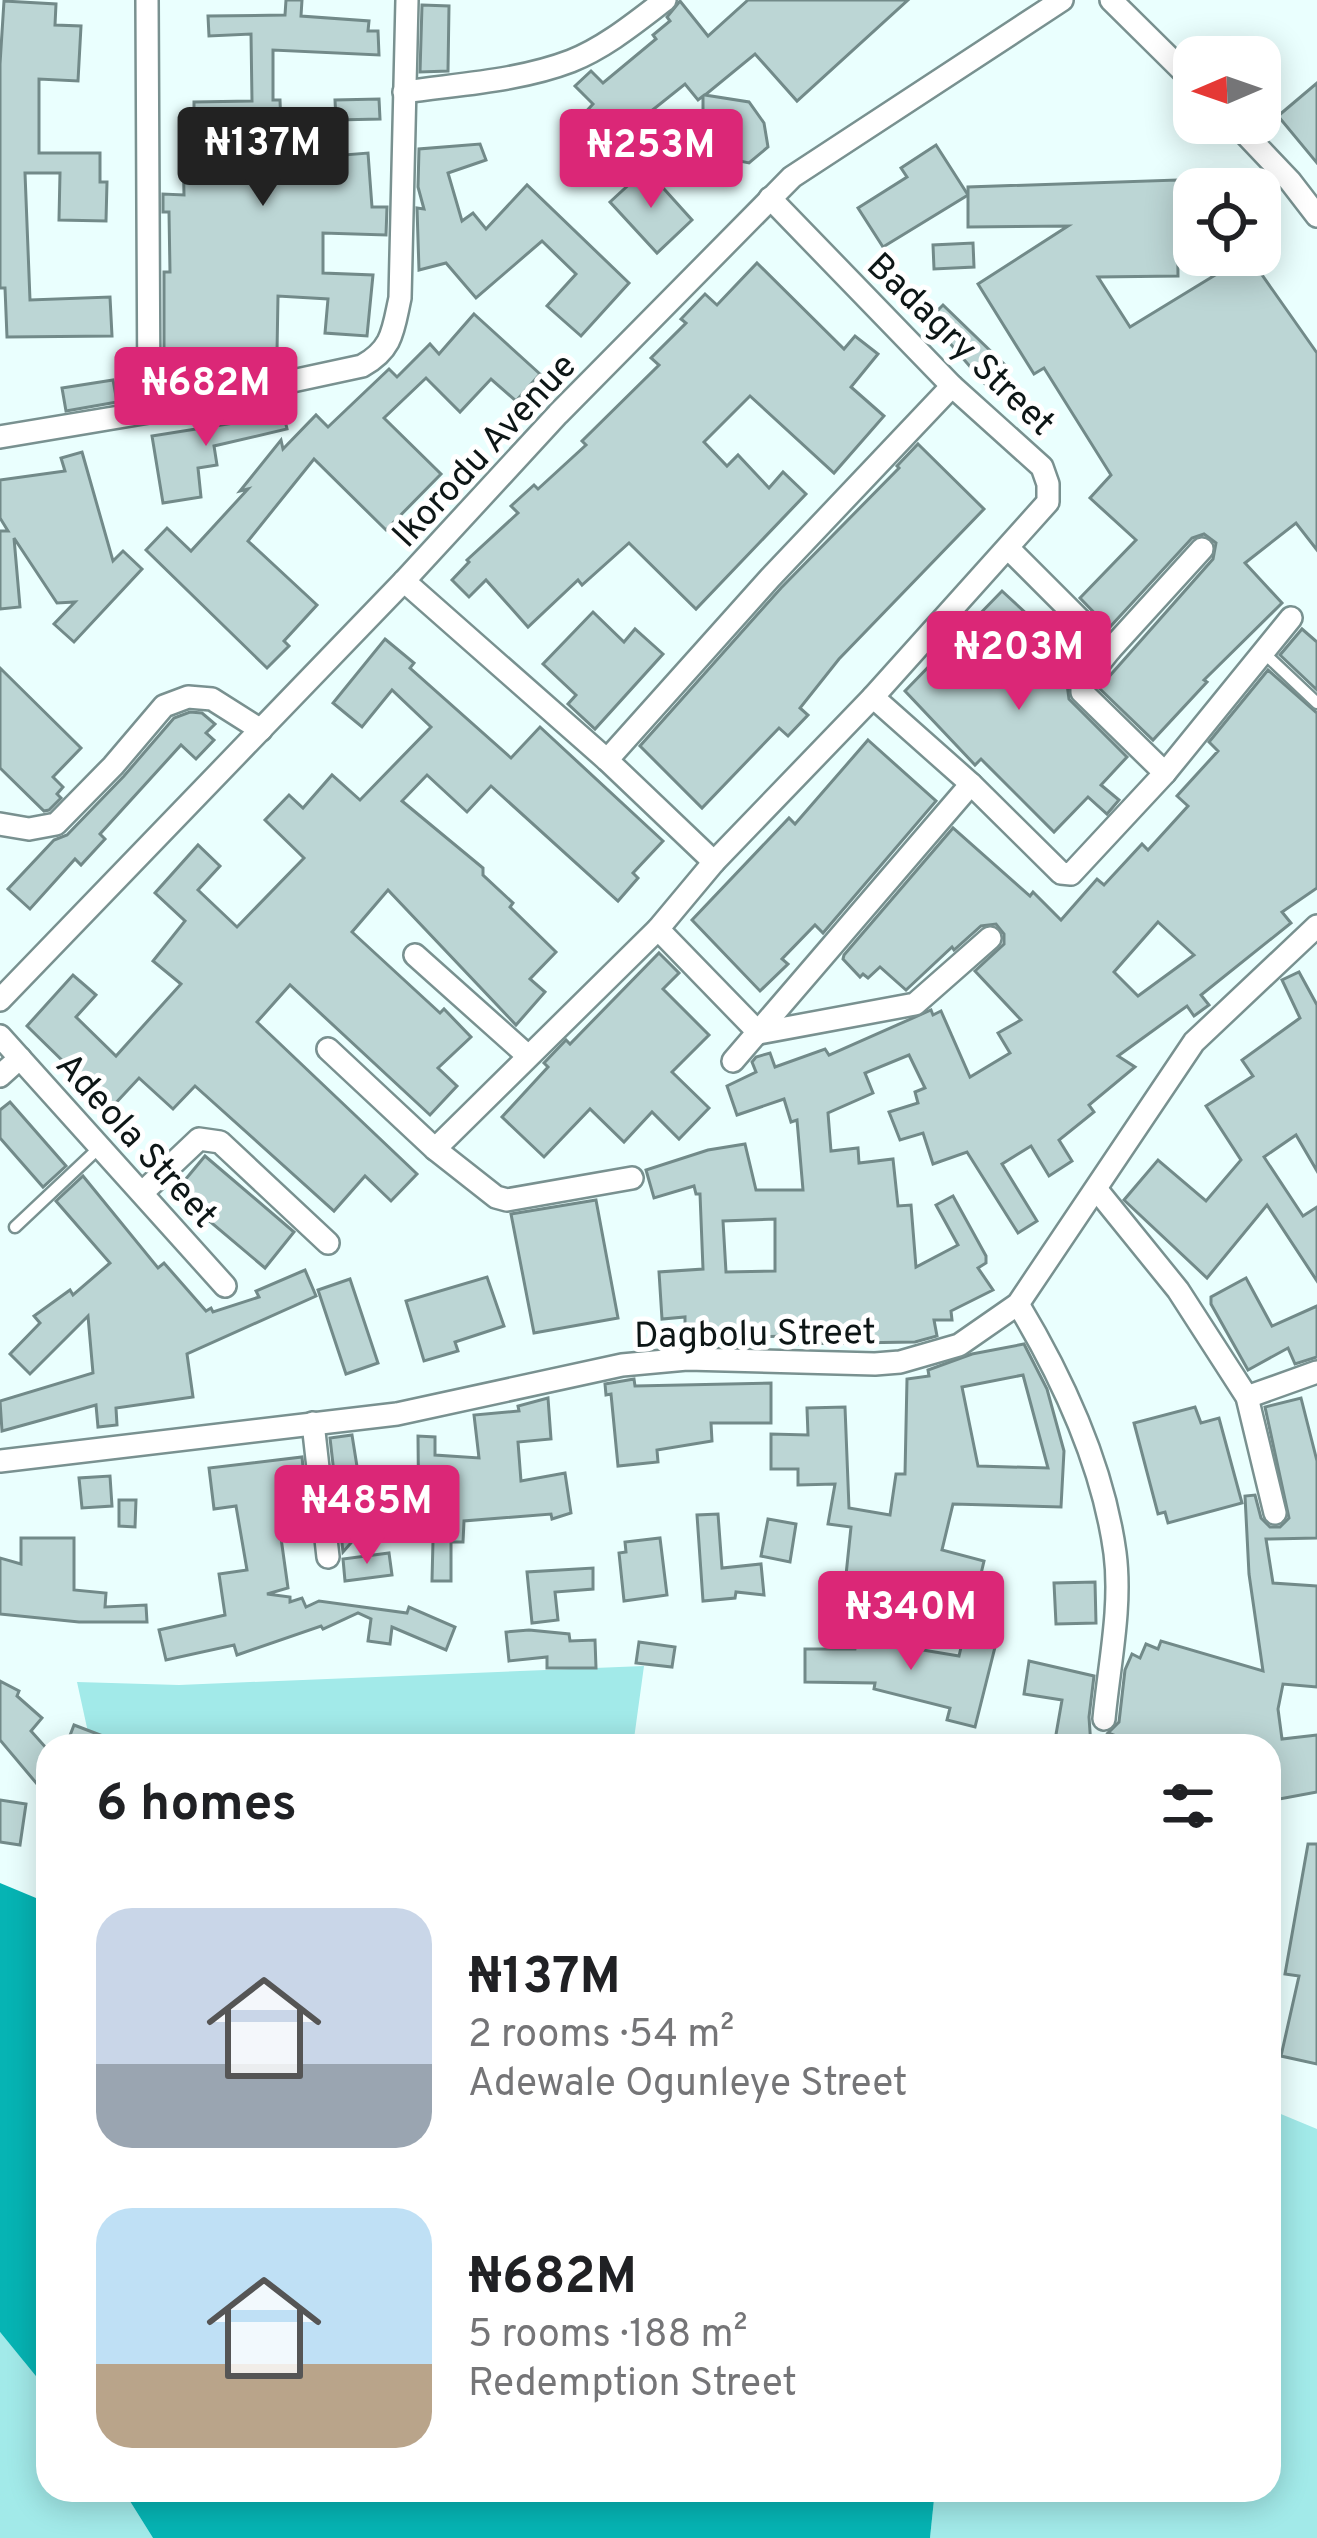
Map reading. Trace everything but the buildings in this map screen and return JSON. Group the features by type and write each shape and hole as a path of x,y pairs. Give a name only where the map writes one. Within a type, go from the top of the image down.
{"street":[{"path":"147,0 149,412"},
{"path":"0,437 149,412 362,366 381,356 400,298 407,0"},
{"path":"404,92 530,73 573,60 609,41 665,0"},
{"name":"Ikorodu Avenue","path":"0,1000 770,197 821,156 1062,0"},
{"path":"1111,0 1173,61"},
{"path":"1255,144 1317,216"},
{"name":"Badagry Street","path":"436,1149 658,928 1048,502 1042,467 952,386 770,197"},
{"path":"607,760 952,386"},
{"path":"1009,549 1110,650"},
{"path":"1165,773 1082,692 1082,685 1202,549"},
{"path":"404,581 607,760 714,862"},
{"path":"874,697 1061,873 1070,874 1165,773 1291,618"},
{"path":"0,824 29,829 56,824 164,706 188,697 212,699 261,730"},
{"path":"733,1061 971,784"},
{"name":"Dagbolu Street","path":"0,1461 468,1401 622,1365 687,1359 837,1365 900,1362 958,1345 1018,1304 1194,1042 1317,926"},
{"path":"658,928 759,1033"},
{"path":"759,1033 916,1004 989,938"},
{"path":"415,955 527,1056"},
{"name":"Adeola Street","path":"0,1036 225,1286"},
{"path":"328,1049 486,1191 508,1200 632,1178"},
{"path":"0,1076 20,1058"},
{"path":"142,1192 199,1139 210,1138 220,1142 328,1243"},
{"path":"1097,1190 1178,1289 1247,1397 1275,1513"},
{"path":"1018,1304 1062,1382 1106,1510 1115,1555 1116,1597 1104,1719"},
{"path":"1247,1397 1317,1372"},
{"path":"313,1423 328,1557"}],"lane":[{"path":"1263,652 1317,703"},
{"path":"15,1226 100,1146"}],"shaded area":[{"path":"644,1666 635,1734 88,1734 77,1682 179,1685"},
{"path":"0,1883 36,1898 36,2376 0,2332"},
{"path":"1281,2114 1317,2129 1317,2538 930,2538 934,2502 1281,2502"},
{"path":"0,2332 36,2376 36,2502 130,2502 153,2538 0,2538"},
{"path":"130,2502 934,2502 930,2538 153,2538"}]}
